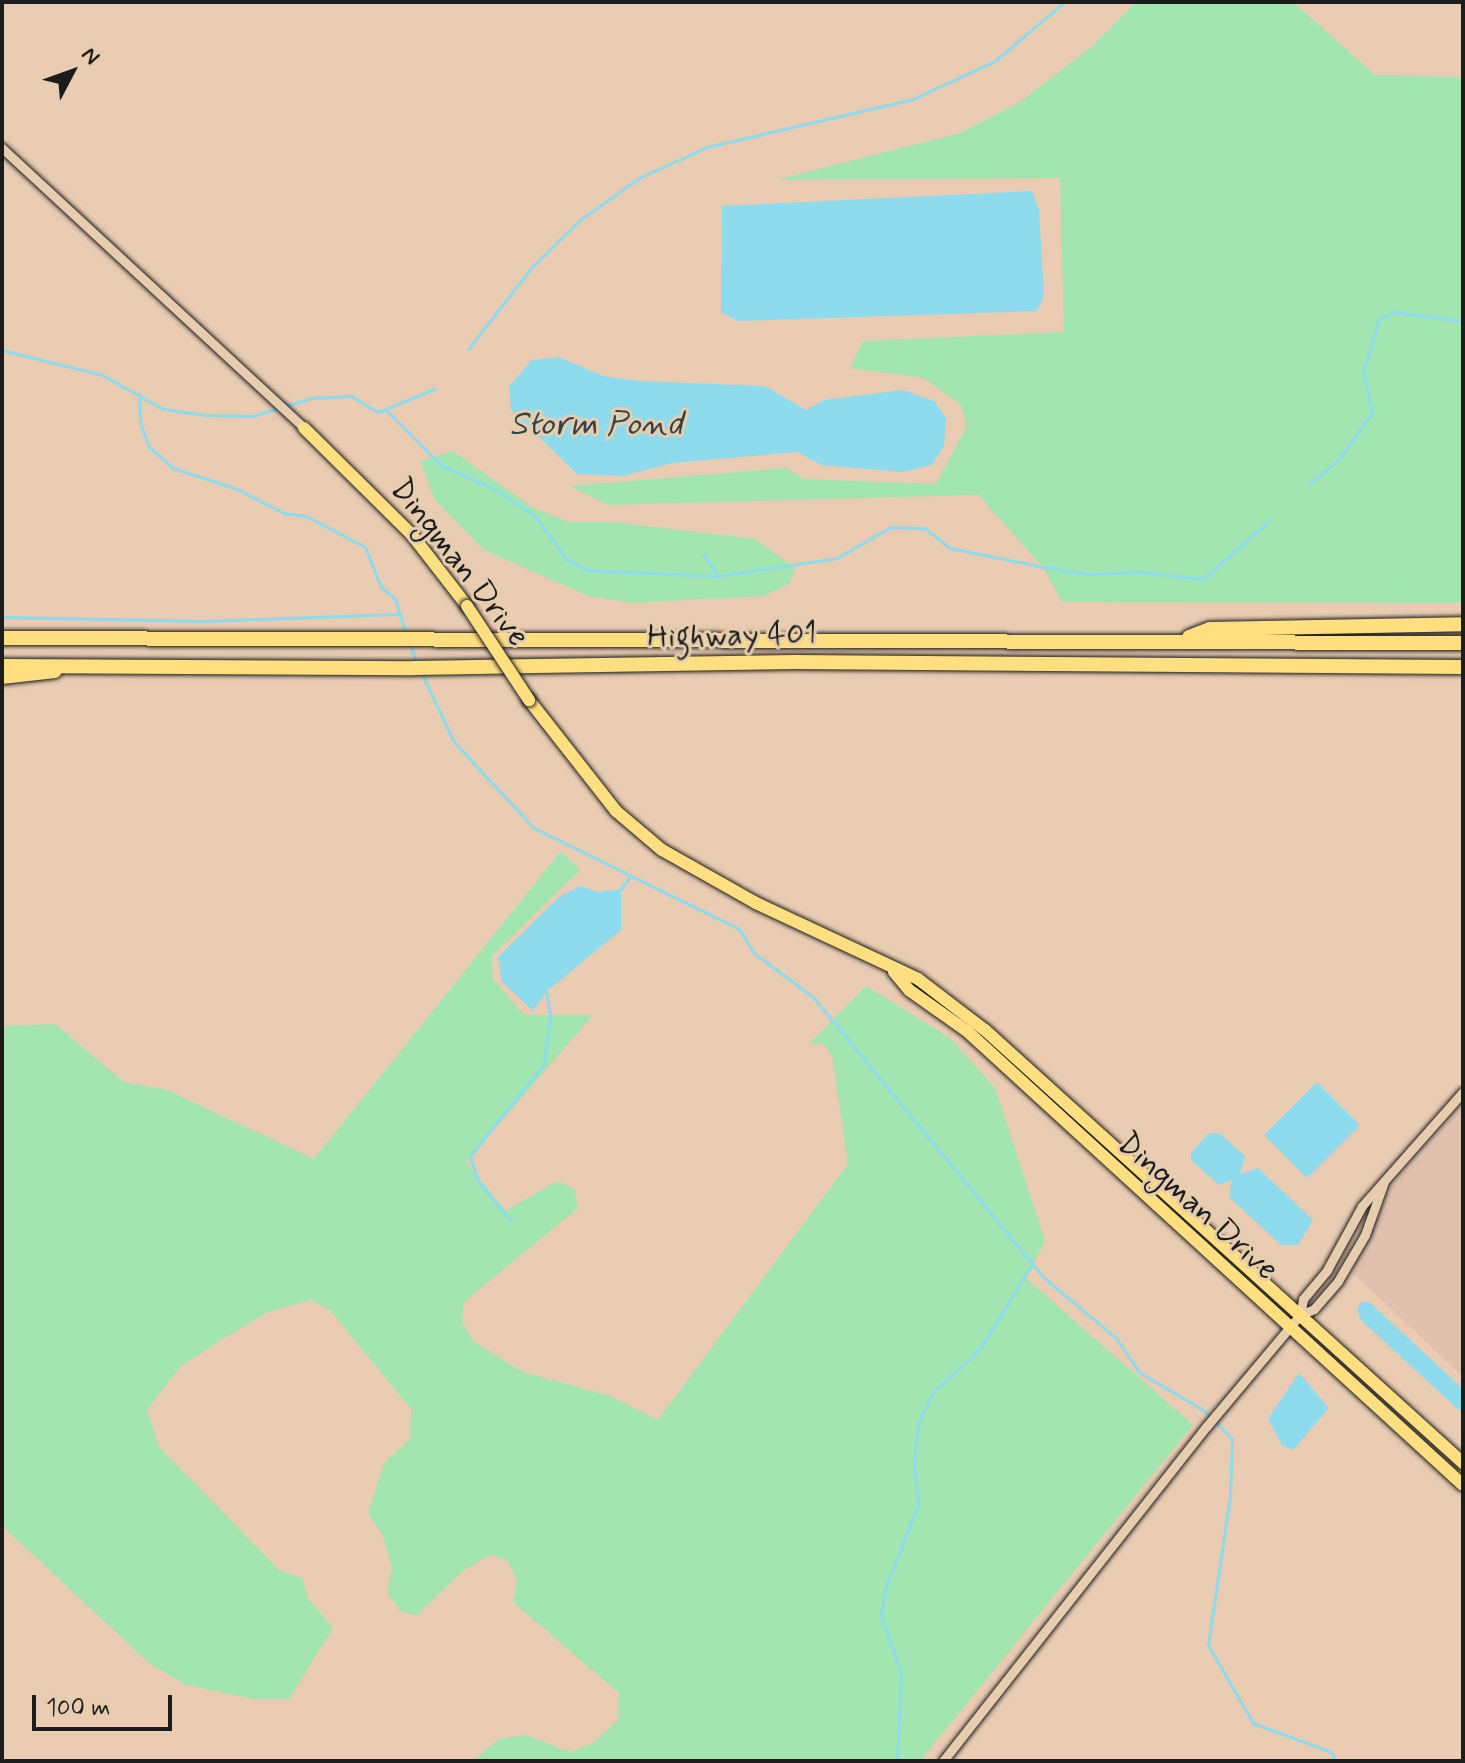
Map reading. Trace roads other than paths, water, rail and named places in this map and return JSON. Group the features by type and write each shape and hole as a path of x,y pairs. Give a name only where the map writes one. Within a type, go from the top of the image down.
{"highway":[{"path":"1182,640 1210,629 1463,624"},
{"name":"Highway 401","path":"2,638 427,637 1463,643"},
{"name":"Highway 401","path":"2,666 442,668 794,662 1463,667"},
{"path":"2,677 39,676 75,666"}],"main road":[{"name":"Dingman Drive","path":"304,428 412,535 467,606 529,700 616,811 662,850 894,972 929,986 985,1030 1463,1463"},
{"name":"Dingman Drive","path":"894,972 909,990 967,1031 1463,1485"}],"street":[{"name":"Dingman Drive","path":"2,148 304,428"},
{"path":"1300,1315 1303,1299 1327,1270 1362,1206 1463,1092"},
{"path":"943,1761 1219,1411 1300,1315 1314,1309 1350,1263 1384,1182"}],"water":[{"path":"1032,191 1039,211 1044,296 1037,311 738,321 721,312 722,206"},
{"name":"Storm Pond","path":"559,357 603,376 638,381 765,386 806,410 824,400 903,390 934,401 946,418 944,446 932,465 903,472 821,465 797,452 672,463 623,476 577,474 511,410 509,386 532,360"},
{"path":"580,886 598,892 621,889 621,930 546,992 533,1011 502,982 498,957 559,897"},
{"path":"1317,1082 1360,1125 1307,1178 1264,1135"},
{"path":"1219,1133 1245,1156 1240,1174 1258,1168 1313,1220 1298,1245 1281,1245 1229,1197 1232,1180 1219,1185 1191,1160 1191,1153 1208,1134"},
{"path":"1361,1302 1369,1302 1463,1389 1463,1414 1361,1320 1357,1309"},
{"path":"1299,1373 1329,1408 1293,1450 1282,1445 1268,1419"}],"waterway":[{"path":"468,349 531,268 580,220 639,178 707,147 913,99 995,61 1064,2"},
{"path":"1310,483 1338,460 1372,413 1363,372 1379,319 1394,312 1463,321"},
{"path":"2,350 102,375 163,409 206,415 253,416 311,398 351,396 378,412 434,389"},
{"path":"139,394 140,423 149,447 173,468 235,488 284,513 306,516 365,547 381,587 395,599 406,635"},
{"path":"385,409 442,466 491,487 535,516 567,560 587,570 717,576 837,558 891,527 925,528 950,548 1043,567 1089,574 1142,572 1203,579 1270,520"},
{"path":"703,554 718,576"},
{"path":"2,617 204,621 397,614"},
{"path":"410,646 416,661"},
{"path":"421,672 454,742 534,828 739,929 754,953 813,997 1043,1277 1116,1338 1139,1372 1205,1411 1232,1439 1230,1496 1208,1645 1253,1723 1331,1752 1336,1761"},
{"path":"621,889 631,875"},
{"path":"511,1221 478,1181 470,1156 544,1064 550,1015 546,992"},
{"path":"897,1761 901,1674 881,1616 886,1586 918,1505 914,1464 918,1423 933,1392 979,1350 1033,1263"}]}
